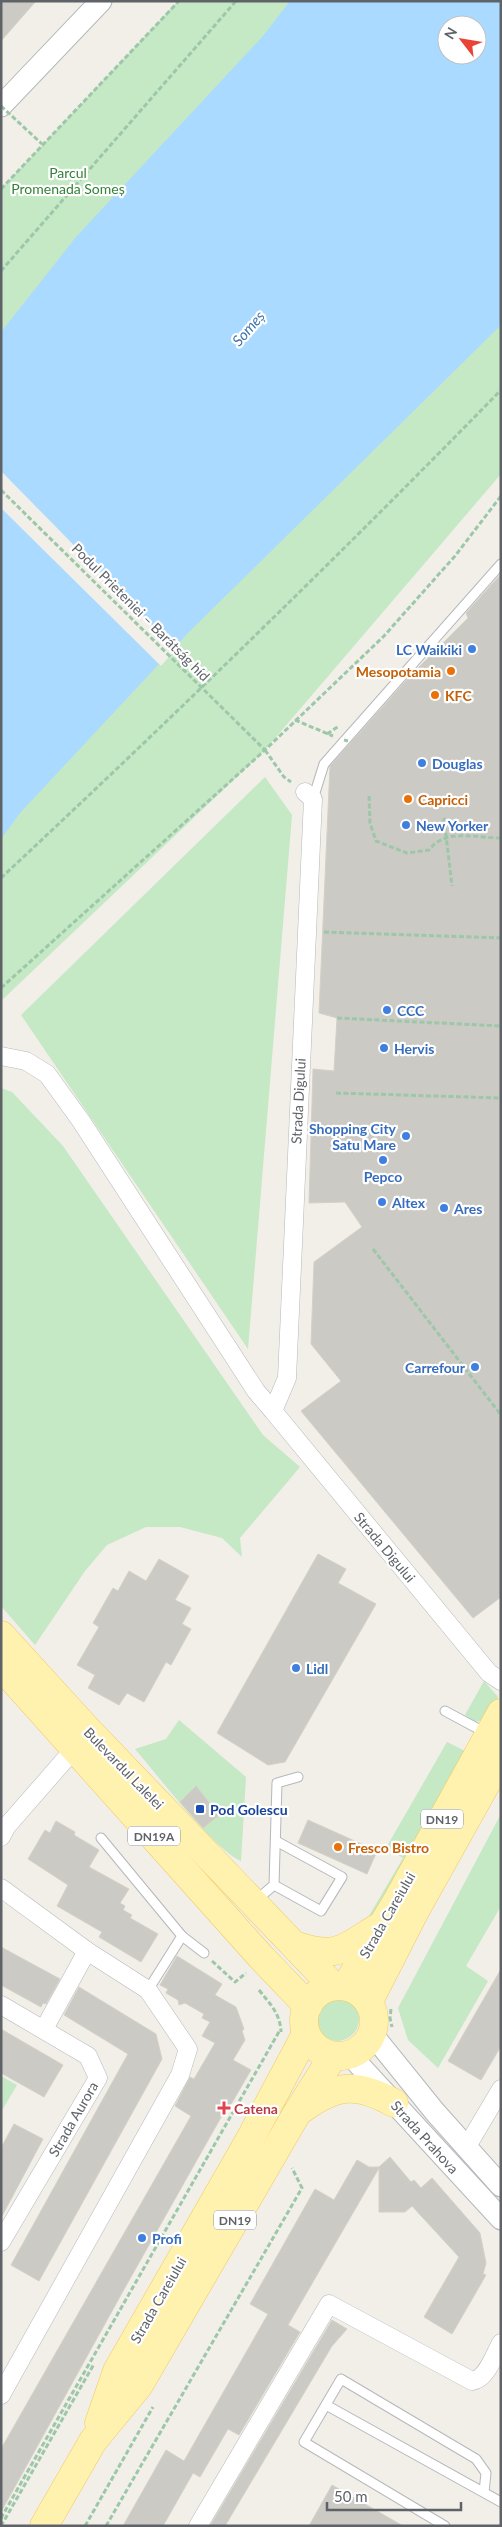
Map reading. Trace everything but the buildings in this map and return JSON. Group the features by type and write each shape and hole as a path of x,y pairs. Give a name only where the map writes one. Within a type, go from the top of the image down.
{"main road":[{"name":"Bulevardul Lalelei","path":"1,1635 84,1726 294,1945 339,1986 381,2001"},
{"name":"Bulevardul Lalelei","path":"1,1666 261,1957 308,2006"},
{"name":"Strada Careiului","path":"339,1986 382,1925 496,1735"},
{"name":"Strada Careiului","path":"381,2001 414,1911 496,1735"},
{"path":"294,1945 317,1952 337,1951 382,1925"},
{"name":"DN19","path":"293,2031 304,2022 308,2006 319,1992 339,1986"},
{"path":"381,2001 373,2011 375,2022 382,2033"},
{"name":"Strada Careiului","path":"93,2441 117,2371 250,2141 293,2031"},
{"path":"293,2031 321,2052 341,2055"},
{"name":"DN19","path":"341,2055 366,2045 382,2033"},
{"name":"Strada Careiului","path":"44,2526 93,2441 139,2385 297,2113 341,2055"},
{"path":"297,2113 321,2096 335,2090 350,2088 366,2090 394,2103"}],"street":[{"path":"1,106 101,1"},
{"name":"Strada Digului","path":"273,1411 287,1378 309,796"},
{"name":"Strada Digului","path":"1,1056 26,1061 47,1074 81,1121 256,1391 489,1673 501,1681"},
{"path":"3,1828 75,1748"},
{"path":"1,1888 87,1951 148,1990 179,2032 188,2049 180,2074 1,2395"},
{"path":"44,2029 87,1951"},
{"name":"Strada Aurora","path":"1,2005 88,2056 98,2078 1,2242"},
{"name":"Strada Prahova","path":"382,2033 466,2148 501,2186"},
{"name":"Strada Prahova","path":"341,2055 394,2103 501,2219"},
{"path":"466,2148 501,2089"},
{"path":"198,2526 329,2304 472,2381 478,2381 482,2376 501,2343"}],"lane":[{"path":"309,796 324,764 501,564"},
{"path":"445,1711 496,1735"},
{"path":"253,1903 274,1885 277,1783 298,1777"},
{"path":"101,1838 182,1936 204,1953"},
{"path":"274,1885 322,1911 342,1877 276,1841"},
{"path":"148,1990 182,1936"},
{"path":"445,2526 304,2442 341,2379 476,2459 486,2473 484,2492"},
{"path":"326,2405 501,2502"}],"path":[{"path":"1,190 42,144 179,1"},
{"path":"1,270 236,1"},
{"path":"1,106 42,144"},
{"path":"1,878 226,666 378,516 501,390"},
{"name":"Podul Prieteniei – Barátság híd","path":"1,490 265,750 284,778"},
{"path":"1,988 265,750 384,636 455,556 501,496"},
{"path":"296,720 327,734"},
{"path":"369,796 370,824 376,841 407,852 430,850 436,842 446,836 501,838"},
{"path":"444,818 452,886"},
{"path":"323,932 501,938"},
{"path":"337,1018 501,1026"},
{"path":"336,1093 501,1098"},
{"path":"373,1249 501,1415"},
{"path":"204,1953 235,1982 246,1975"},
{"path":"1,2518 293,2031 258,1989"},
{"path":"381,2001 390,2018 382,2033"},
{"path":"106,2526 302,2188 291,2167"}],"green space":[{"name":"Parcul Promenada Someș","path":"178,1 501,1 501,474 265,750 1,1001 1,189"},
{"path":"265,777 292,815 248,1349 21,1015"},
{"path":"1,1088 12,1092 63,1146 263,1435 300,1467 240,1538 242,1557 222,1538 180,1527 146,1527 107,1545 85,1571 35,1645 1,1606"},
{"path":"484,1681 498,1697 496,1711 484,1720 475,1722 465,1715"},
{"path":"179,1720 246,1777 241,1861 229,1854 201,1827 135,1749 166,1739"},
{"path":"447,1742 467,1752 375,1926 366,1921 403,1858 386,1848"},
{"path":"501,1814 501,1906 466,1966 488,1981 438,2068 408,2040 398,2008"},
{"path":"337,1997 349,2001 355,2007 359,2019 355,2031 349,2037 337,2041 325,2037 319,2031 315,2019 319,2007 325,2001"},
{"path":"1,2076 17,2085 1,2112"}],"water":[{"name":"Someș","path":"290,1 501,1 501,325 187,634 20,813 1,839 1,332 76,237 263,36"}],"pier":[{"path":"1,471 176,649 161,666 1,508"}],"place":[{"name":"LC Waikiki","path":"472,649"},
{"name":"Mesopotamia","path":"451,671"},
{"name":"KFC","path":"435,695"},
{"name":"Douglas","path":"422,763"},
{"name":"Capricci","path":"408,799"},
{"name":"New Yorker","path":"406,825"},
{"name":"CCC","path":"387,1010"},
{"name":"Hervis","path":"384,1048"},
{"name":"Shopping City Satu Mare","path":"406,1136"},
{"name":"Pepco","path":"383,1160"},
{"name":"Altex","path":"382,1202"},
{"name":"Ares","path":"444,1208"},
{"name":"Carrefour","path":"475,1367"},
{"name":"Lidl","path":"296,1668"},
{"name":"Pod Golescu","path":"200,1809"},
{"name":"Fresco Bistro","path":"338,1847"},
{"name":"Catena","path":"224,2108"},
{"name":"Profi","path":"142,2238"}]}
